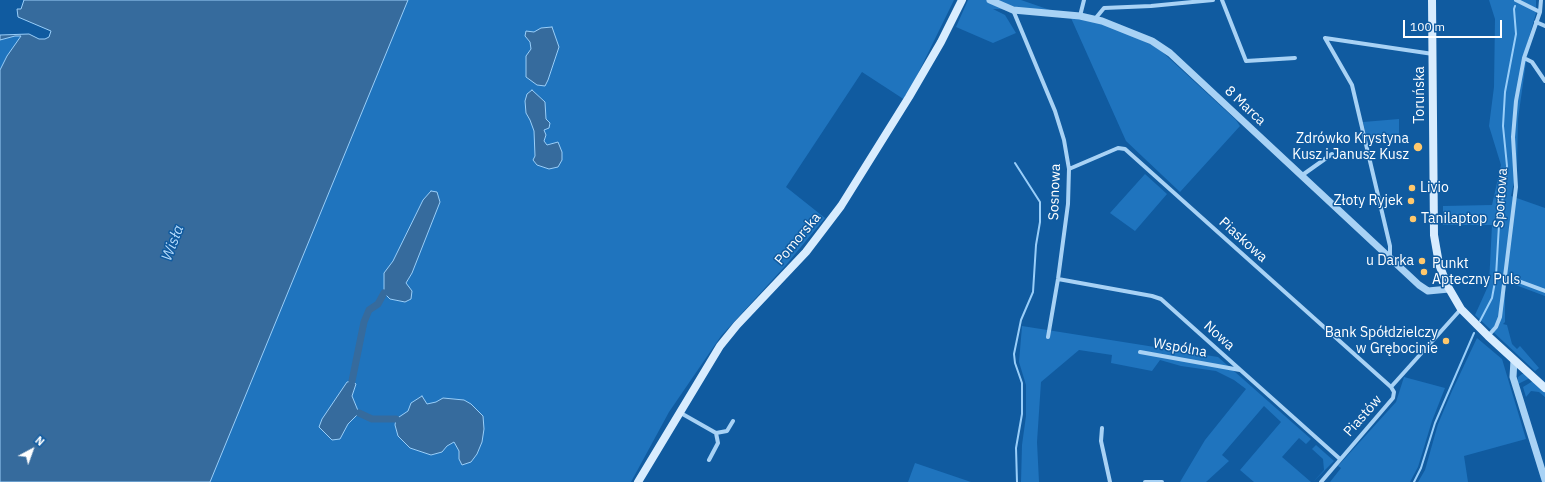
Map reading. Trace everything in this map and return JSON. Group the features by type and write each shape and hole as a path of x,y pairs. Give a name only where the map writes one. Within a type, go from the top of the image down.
{"main road":[{"name":"Pomorska","path":"638,482 679,412 731,332 796,264 841,206 909,97 941,42 962,0"},
{"name":"Toruńska","path":"1432,0 1434,236 1439,264 1449,289 1461,309 1545,388"}],"street":[{"name":"8 Marca","path":"990,0 1013,10 1080,16 1095,19 1152,41 1170,53 1426,290 1433,292 1449,289"},
{"path":"1080,16 1084,0"},
{"path":"1095,19 1104,8 1158,6 1212,0"},
{"path":"1222,0 1246,61 1295,58"},
{"path":"1516,0 1540,12"},
{"name":"Sportowa","path":"1488,336 1496,327 1500,317 1516,187 1513,137 1516,101 1524,58 1540,12 1541,0"},
{"name":"Sosnowa","path":"1013,10 1055,111 1064,140 1069,169 1068,204 1058,279 1048,337"},
{"path":"1536,22 1545,26"},
{"path":"1390,258 1390,246 1352,85 1324,38 1433,54"},
{"path":"1524,58 1532,62 1545,81"},
{"name":"Piaskowa","path":"1069,169 1118,148 1125,149 1391,387"},
{"path":"1302,176 1332,154"},
{"path":"1505,276 1545,291"},
{"name":"Nowa","path":"1058,279 1152,296 1161,299 1340,459"},
{"name":"Piastów","path":"1321,482 1393,398 1394,392 1391,387 1461,309"},
{"name":"Wspólna","path":"1140,352 1241,370"},
{"path":"1514,360 1513,377 1545,480"},
{"path":"679,412 716,433 727,431 733,421"},
{"path":"1102,428 1101,440 1110,482"},
{"path":"709,460 718,443 716,433"},
{"path":"1145,482 1162,482"}],"shaded area":[{"path":"235,0 954,0 905,100 862,72 786,187 825,218 786,265 721,336 669,412 631,482 40,482"},
{"path":"968,0 1021,0 1050,10 993,9 1005,15 1016,33 993,43 956,27"},
{"path":"1489,0 1536,0 1536,13 1526,48 1526,62 1518,119 1517,168 1511,196 1545,208 1545,296 1505,281 1505,322 1503,324 1507,325 1512,344 1517,349 1520,346 1539,368 1535,371 1475,315 1489,284 1492,225 1443,225 1443,206 1492,205 1501,165 1489,126 1494,87 1495,19"},
{"path":"1071,18 1104,22 1158,48 1236,120 1240,126 1180,192 1126,141"},
{"path":"21,36 7,56 0,70 0,40"},
{"path":"1399,119 1399,136 1367,139 1363,122"},
{"path":"1145,174 1167,194 1135,231 1110,213"},
{"path":"1022,326 1218,357 1311,439 1306,444 1299,438 1282,457 1311,482 1254,482 1240,470 1281,422 1264,406 1222,455 1229,461 1206,482 1180,482 1205,440 1246,389 1234,380 1216,371 1181,366 1160,360 1152,371 1111,363 1112,355 1079,350 1041,382 1037,442 1039,482 1021,482 1022,445 1026,416 1026,385 1019,362"},
{"path":"1477,338 1502,359 1526,439 1464,456 1468,482 1418,482 1425,470 1438,424"},
{"path":"1525,374 1530,378 1518,384 1518,377"},
{"path":"1404,377 1445,388 1432,421 1418,467 1410,482 1330,482 1341,468 1338,466 1396,402"},
{"path":"1533,381 1545,392 1545,397 1539,392 1531,391 1526,397 1523,387"},
{"path":"1316,445 1334,461 1313,482 1324,470 1323,459 1312,449"},
{"path":"915,463 971,482 908,482"}],"water":[{"name":"Wisła","path":"24,0 408,0 210,482 0,482 0,70 7,56 21,36 0,40 0,35 29,34 39,39 45,39 49,37 51,31 18,17 17,9 21,9"},
{"path":"552,27 559,47 545,86 537,85 526,77 526,56 531,49 530,42 525,36 526,31 534,32 541,28"},
{"path":"532,90 545,102 546,119 550,123 549,128 544,130 546,135 544,141 547,145 558,142 562,152 562,160 558,167 549,169 537,165 533,160 535,156 534,131 526,113 525,101 527,94"},
{"path":"431,191 437,192 440,202 412,273 406,283 412,291 411,299 405,302 390,299 384,293 384,273 393,261 423,200"},
{"path":"352,381 356,384 352,396 359,413 348,424 340,439 332,440 319,427 322,419 347,382"},
{"path":"422,396 427,404 436,402 443,398 464,400 471,404 483,416 484,429 482,442 477,454 471,462 462,465 459,459 459,451 454,442 447,446 442,452 431,455 410,448 398,436 395,425 396,419 408,411 411,403"}],"waterway":[{"path":"1480,321 1492,298 1496,276 1499,225 1507,166 1503,126 1505,92 1516,34 1515,6"},
{"path":"1015,163 1040,202 1040,222 1036,245 1033,292 1021,320 1014,354 1015,363 1022,383 1022,414 1016,448 1017,482"},
{"path":"352,381 364,322 369,310 378,304 384,293"},
{"path":"1414,482 1421,468 1435,423 1474,333"},
{"path":"359,413 372,419 396,419"}],"place":[{"name":"Zdrówko Krystyna Kusz i Janusz Kusz","path":"1418,147"},
{"name":"Livio","path":"1412,188"},
{"name":"Złoty Ryjek","path":"1411,201"},
{"name":"Tanilaptop","path":"1413,219"},
{"name":"u Darka","path":"1422,261"},
{"name":"Punkt Apteczny Puls","path":"1424,272"},
{"name":"Bank Spółdzielczy w Grębocinie","path":"1446,341"}]}
